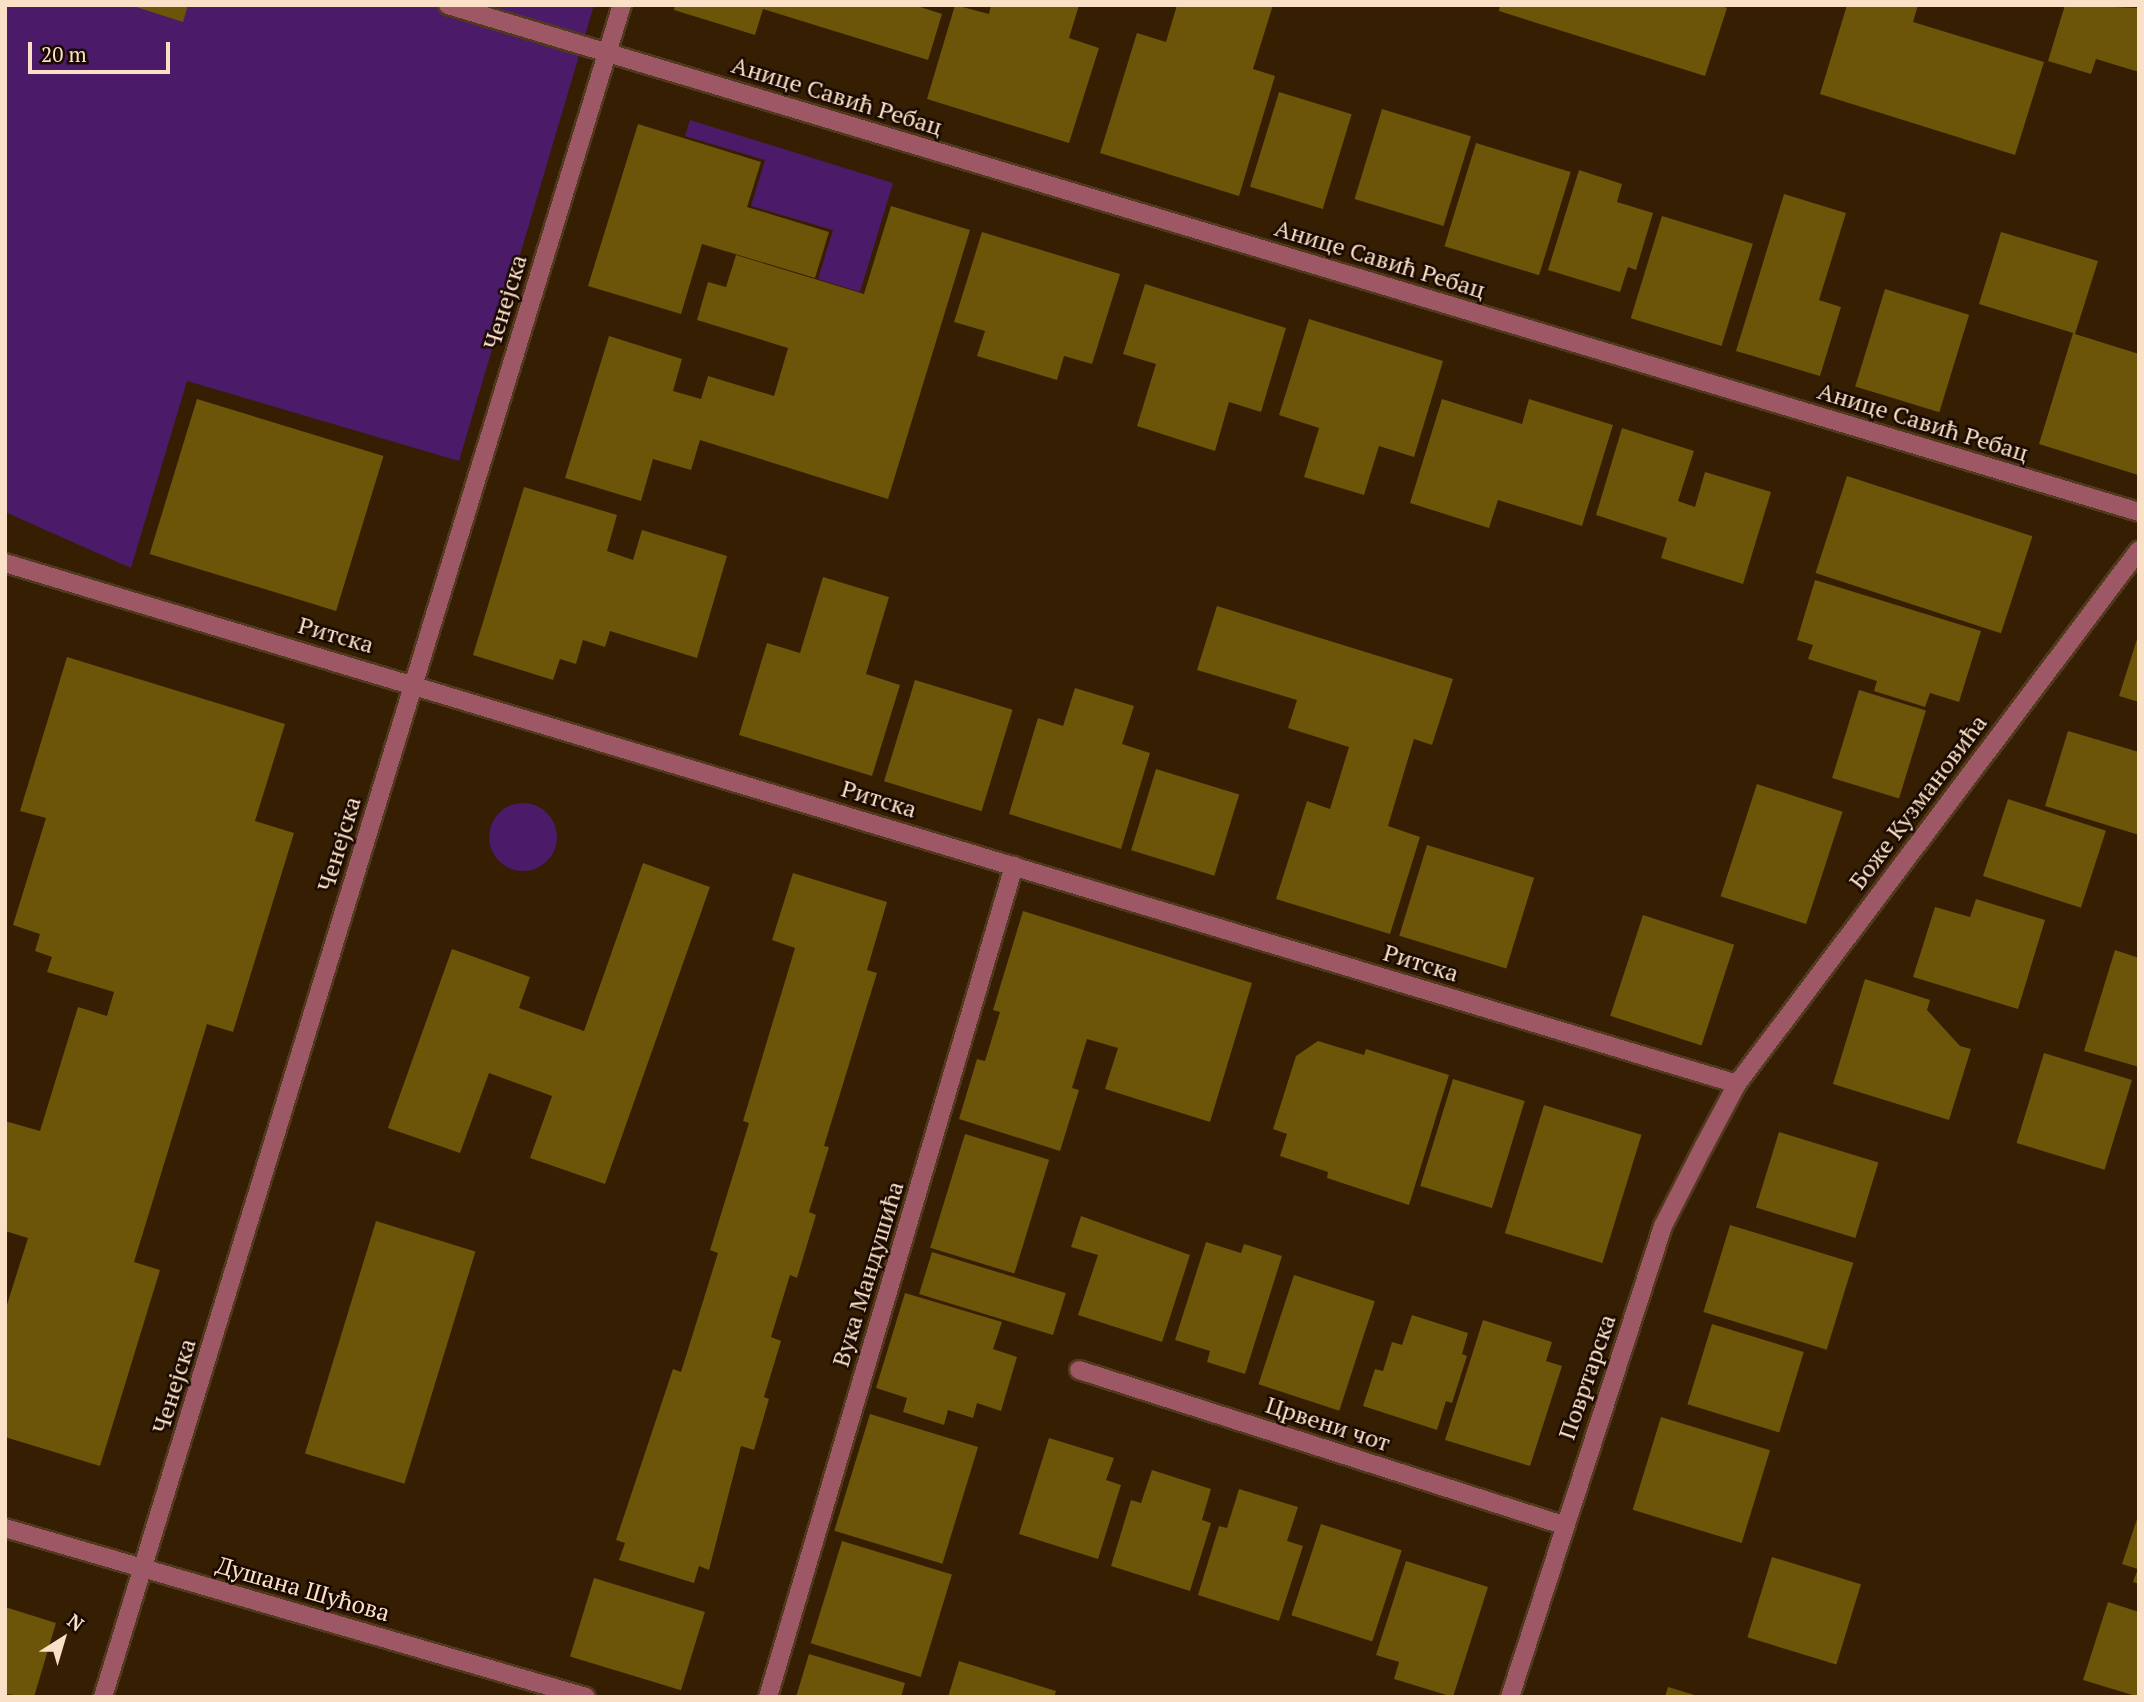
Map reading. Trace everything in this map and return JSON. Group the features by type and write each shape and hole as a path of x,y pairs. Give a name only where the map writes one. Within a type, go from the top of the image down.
{"street":[{"name":"Анице Савић Ребац","path":"448,5 2139,512"},
{"name":"Ченејска","path":"103,1697 622,5"},
{"name":"Боже Кузмановића","path":"1737,1084 2139,550"},
{"name":"Ритска","path":"5,563 1737,1084"},
{"name":"Вука Мандушића","path":"768,1697 1014,866"},
{"name":"Повртарска","path":"1510,1697 1563,1525 1663,1226 1737,1084"},
{"name":"Црвени чот","path":"1079,1370 1563,1525"},
{"name":"Душана Шућова","path":"5,1528 586,1697"}],"shaded area":[{"path":"5,5 594,5 459,461 187,381 131,568 5,512"},
{"path":"690,120 893,183 860,292 818,279 833,230 751,206 765,160 685,136"},
{"path":"523,803 536,806 547,813 554,824 557,837 554,850 547,861 536,868 523,871 510,868 499,861 492,850 489,837 492,824 499,813 510,806"}],"building":[{"path":"130,5 188,5 183,22"},
{"path":"675,5 914,5 942,14 928,60 763,9 755,35 674,10"},
{"path":"955,5 989,14 991,5 1079,5 1069,38 1099,48 1069,143 927,99"},
{"path":"1177,5 1273,5 1253,69 1275,76 1239,196 1100,153 1137,33 1166,42"},
{"path":"1500,5 1719,5 1727,8 1705,76 1499,11"},
{"path":"1847,5 1918,5 1913,22 2044,62 2015,155 1820,94"},
{"path":"2065,5 2139,8 2139,72 2096,59 2091,74 2048,61"},
{"path":"1279,92 1352,114 1323,209 1250,187"},
{"path":"1382,109 1471,136 1443,226 1355,199"},
{"path":"638,124 761,162 747,207 829,232 815,278 702,244 681,314 588,286"},
{"path":"1476,143 1571,172 1539,275 1444,246"},
{"path":"1579,170 1622,184 1617,202 1653,213 1636,270 1628,267 1620,292 1548,270"},
{"path":"1784,194 1846,213 1819,300 1841,307 1820,376 1736,351"},
{"path":"891,206 970,230 888,499 700,440 691,470 653,459 641,501 565,478 609,336 682,359 673,391 701,399 708,376 774,396 788,348 697,320 708,282 726,287 736,255 864,294"},
{"path":"1662,216 1753,244 1722,346 1631,318"},
{"path":"982,232 1120,274 1092,364 1064,356 1057,380 977,356 985,331 954,322"},
{"path":"2001,232 2098,261 2075,334 2139,354 2138,475 2039,444 2073,333 1979,304"},
{"path":"1145,284 1286,328 1261,412 1229,402 1215,451 1137,426 1156,364 1123,354"},
{"path":"1885,289 1969,315 1939,412 1855,387"},
{"path":"1309,319 1443,361 1414,457 1379,446 1364,495 1304,477 1319,428 1279,415"},
{"path":"197,399 383,456 336,611 150,554"},
{"path":"1442,399 1522,424 1529,399 1613,425 1582,526 1498,500 1489,528 1410,503"},
{"path":"1622,428 1694,451 1678,501 1695,507 1705,472 1771,492 1743,584 1661,558 1667,538 1596,515"},
{"path":"1847,476 2032,536 2001,633 1815,573"},
{"path":"524,487 617,515 607,551 633,560 642,530 727,556 697,658 610,631 605,647 583,640 576,664 560,659 553,680 473,655"},
{"path":"823,577 889,597 866,674 900,685 872,776 739,735 767,643 800,653"},
{"path":"1815,580 1981,631 1959,702 1930,693 1925,707 1874,691 1877,681 1808,659 1813,645 1797,640"},
{"path":"1217,606 1453,679 1432,745 1414,739 1388,826 1420,837 1390,934 1276,899 1307,801 1330,809 1349,747 1288,728 1297,700 1197,670"},
{"path":"2139,633 2139,702 2119,696"},
{"path":"67,657 285,724 255,821 294,833 233,1032 207,1024 134,1262 160,1270 100,1466 5,1437 5,1311 28,1238 5,1231 5,1121 40,1131 78,1007 107,1016 114,992 47,972 52,957 35,951 40,934 13,925 46,818 20,811"},
{"path":"915,680 1013,710 982,811 884,781"},
{"path":"1075,688 1134,706 1122,744 1150,753 1121,849 1009,814 1038,718 1063,726"},
{"path":"1859,690 1926,710 1899,798 1832,778"},
{"path":"2068,731 2139,752 2139,835 2045,806"},
{"path":"1156,769 1239,794 1214,876 1131,850"},
{"path":"1757,784 1843,812 1806,924 1721,896"},
{"path":"2008,799 2106,831 2081,908 1983,876"},
{"path":"1427,845 1534,878 1506,969 1399,936"},
{"path":"643,863 710,887 605,1184 530,1158 552,1096 489,1073 460,1153 388,1128 452,949 530,977 519,1008 584,1031"},
{"path":"793,873 887,902 867,970 877,973 824,1146 829,1147 809,1212 816,1215 797,1278 790,1275 771,1337 781,1341 764,1397 769,1399 754,1450 741,1446 709,1570 699,1566 694,1583 619,1560 625,1543 616,1540 673,1369 681,1372 718,1253 710,1250 749,1123 743,1121 795,948 772,940"},
{"path":"1976,899 2045,920 2018,1009 1913,977 1935,907 1970,917"},
{"path":"1023,911 1252,983 1210,1122 1105,1089 1118,1048 1087,1039 1072,1088 1079,1090 1060,1151 959,1119 977,1059 985,1061 1000,1012 993,1010"},
{"path":"1643,915 1734,945 1702,1045 1610,1016"},
{"path":"2115,950 2139,958 2139,1067 2084,1051"},
{"path":"1865,979 1930,1000 1927,1010 1960,1046 1971,1049 1949,1120 1833,1084"},
{"path":"1318,1041 1364,1055 1366,1049 1449,1075 1409,1205 1327,1178 1328,1172 1280,1156 1287,1134 1273,1129 1296,1056"},
{"path":"2044,1053 2132,1080 2104,1170 2017,1143"},
{"path":"1453,1079 1525,1101 1492,1208 1420,1186"},
{"path":"1544,1105 1642,1135 1602,1263 1505,1233"},
{"path":"1779,1132 1878,1162 1855,1238 1756,1208"},
{"path":"965,1134 1049,1160 1014,1274 930,1248"},
{"path":"1081,1216 1190,1255 1162,1342 1078,1315 1098,1255 1071,1247"},
{"path":"376,1221 475,1251 404,1484 305,1453"},
{"path":"1730,1225 1853,1263 1827,1350 1703,1312"},
{"path":"1206,1242 1241,1253 1244,1244 1282,1256 1245,1374 1207,1362 1210,1351 1175,1340"},
{"path":"932,1252 1066,1293 1053,1335 919,1294"},
{"path":"1294,1275 1375,1301 1339,1411 1258,1384"},
{"path":"905,1293 1002,1322 993,1349 1017,1357 1001,1411 977,1403 973,1418 948,1410 944,1425 903,1412 907,1398 876,1388"},
{"path":"1412,1315 1468,1333 1462,1354 1467,1356 1452,1403 1446,1401 1437,1430 1363,1406 1375,1369 1383,1371 1392,1342 1402,1345"},
{"path":"1483,1320 1552,1342 1546,1361 1562,1366 1530,1466 1445,1440"},
{"path":"1712,1324 1804,1352 1779,1432 1687,1404"},
{"path":"870,1414 978,1447 942,1564 834,1531"},
{"path":"1661,1417 1770,1450 1742,1543 1633,1510"},
{"path":"1049,1438 1114,1458 1106,1480 1121,1485 1098,1559 1019,1534"},
{"path":"1152,1470 1211,1489 1202,1520 1211,1523 1190,1591 1111,1566 1131,1500 1141,1503"},
{"path":"1239,1489 1298,1507 1287,1541 1303,1546 1279,1621 1198,1595 1219,1526 1227,1528"},
{"path":"2139,1513 2139,1584 2133,1582 2138,1569 2122,1564"},
{"path":"1321,1524 1402,1550 1372,1642 1291,1615"},
{"path":"842,1541 952,1575 921,1677 811,1643"},
{"path":"1772,1557 1861,1584 1836,1665 1747,1637"},
{"path":"1406,1561 1488,1587 1453,1697 1394,1679 1399,1662 1376,1655"},
{"path":"594,1578 705,1612 681,1690 570,1656"},
{"path":"2108,1602 2139,1612 2139,1697 2083,1680"},
{"path":"5,1607 56,1623 34,1697 5,1694"},
{"path":"809,1654 905,1683 901,1697 796,1697"},
{"path":"959,1661 1056,1691 1054,1697 948,1697"},
{"path":"1668,1687 1698,1696 1698,1697 1665,1697"}]}
